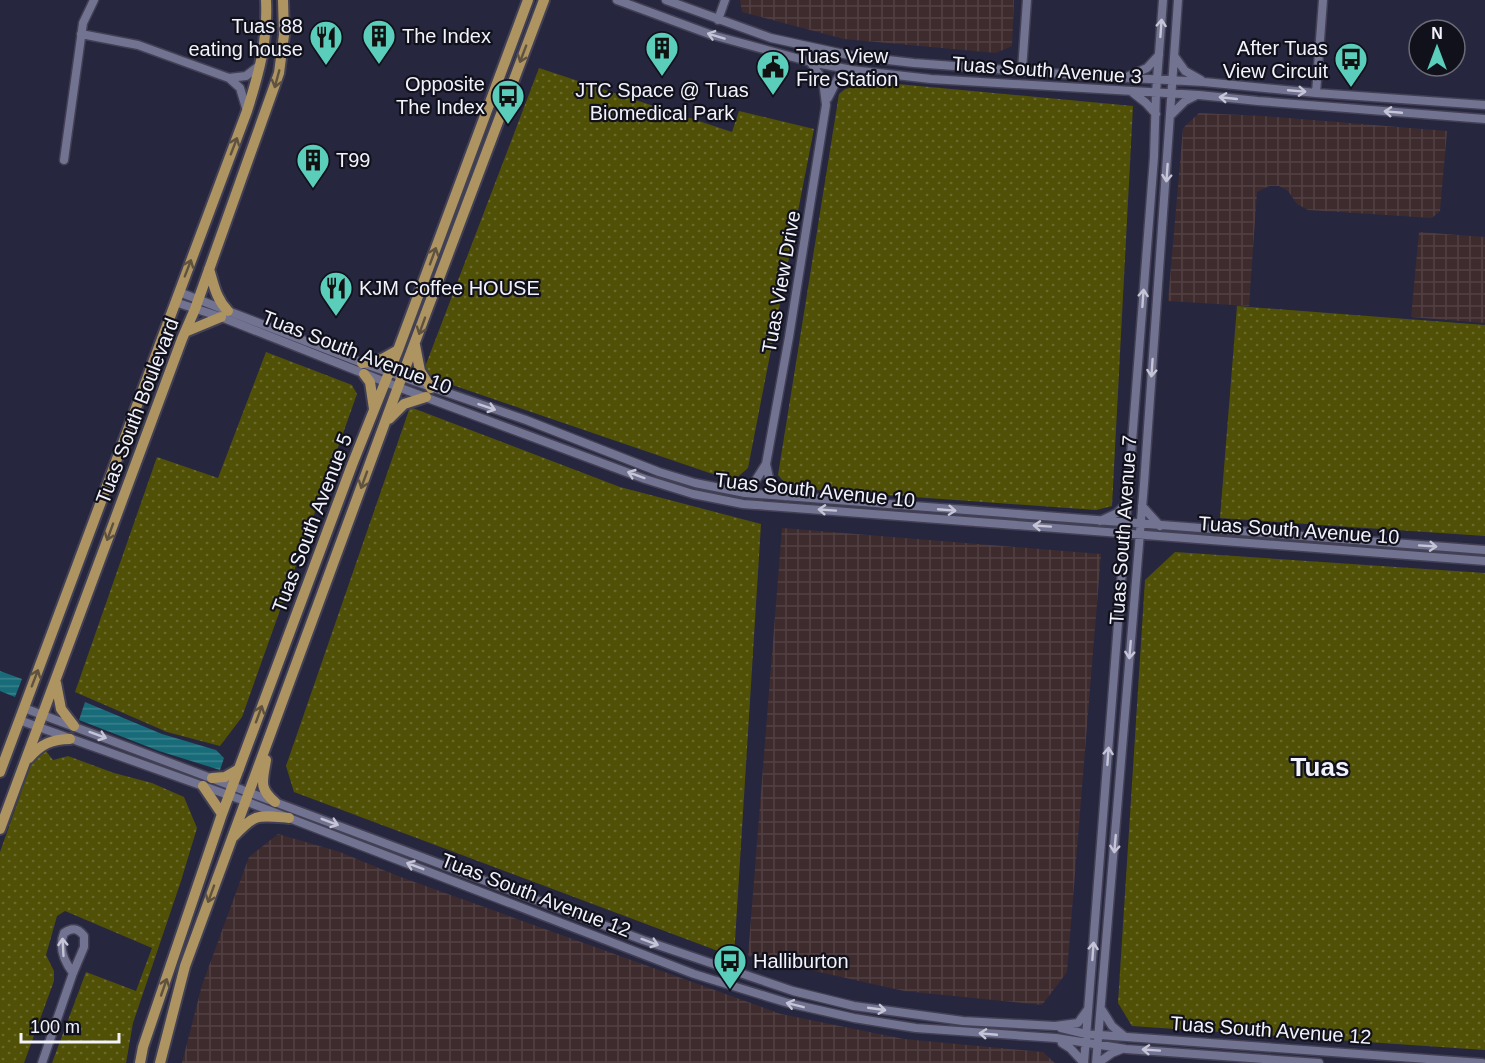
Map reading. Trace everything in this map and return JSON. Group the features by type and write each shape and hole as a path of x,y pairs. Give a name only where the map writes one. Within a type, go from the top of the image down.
{"main road":[{"name":"Tuas South Boulevard","path":"0,772 247,111 262,63 266,0"},
{"name":"Tuas South Boulevard","path":"0,829 197,304 279,73 284,35 283,0"},
{"name":"Tuas South Avenue 5","path":"140,1063 143,1047 222,814 528,0"},
{"name":"Tuas South Avenue 5","path":"160,1063 185,966 384,425 544,0"},
{"path":"185,332 224,314 209,269"},
{"path":"384,425 404,404 429,392 419,370 414,345"},
{"path":"374,409 370,382 363,369 398,350"},
{"path":"55,680 61,709 74,726"},
{"path":"25,762 38,748 49,742 55,739 70,739"},
{"path":"268,739 262,786 267,796 275,801"},
{"path":"212,778 225,777 239,769"},
{"path":"203,786 222,814"},
{"path":"231,839 249,820 257,817 289,818"}],"street":[{"path":"64,160 64,146 83,23 94,0"},
{"name":"Tuas South Avenue 3","path":"617,0 712,35 811,62 852,70 931,79 1173,93 1485,119"},
{"name":"Tuas South Avenue 3","path":"666,0 771,38 853,56 914,63 1204,82 1316,93 1485,105"},
{"path":"718,20 725,0"},
{"path":"1022,70 1027,0"},
{"name":"Tuas South Avenue 7","path":"1084,1063 1154,157 1163,0"},
{"name":"Tuas South Avenue 7","path":"1097,1063 1142,506 1178,0"},
{"path":"1316,93 1323,0"},
{"path":"81,34 138,45 229,78 240,88 247,111"},
{"path":"771,38 772,52"},
{"path":"1126,78 1147,68 1159,56"},
{"path":"1175,57 1190,76 1204,82"},
{"name":"Tuas View Drive","path":"811,62 823,80 826,105"},
{"path":"229,78 246,76 262,63"},
{"name":"Tuas View Drive","path":"734,491 754,483 765,464 826,105 838,78 852,70"},
{"path":"1130,91 1146,102 1156,114"},
{"path":"1171,115 1185,101 1198,95"},
{"name":"Tuas South Avenue 10","path":"177,297 429,392 645,479 693,494 743,504 1100,526"},
{"name":"Tuas South Avenue 10","path":"429,392 526,420 659,472 695,483 734,491 1125,528 1140,529 1160,526 1485,550"},
{"path":"765,464 770,482 784,496"},
{"path":"1123,560 1120,544 1100,526 1127,503"},
{"path":"1142,506 1160,526"},
{"name":"Tuas South Avenue 10","path":"1140,529 1156,535 1485,561"},
{"path":"1138,549 1156,535"},
{"name":"Tuas South Avenue 12","path":"24,708 212,778 231,790 289,818 694,974 788,1003 854,1018 916,1028 1046,1039 1099,1039 1124,1036 1482,1063"},
{"name":"Tuas South Avenue 12","path":"19,720 203,786 231,790"},
{"name":"Tuas South Avenue 12","path":"247,796 275,801 676,952 793,991 854,1006 919,1015 963,1021 1057,1027 1086,1038"},
{"path":"42,1063 84,947 84,936 76,929 64,933 61,946 66,963 73,973"},
{"path":"1056,1038 1059,1033 1057,1027 1078,1023 1088,1009"},
{"path":"1101,1009 1112,1026 1124,1036"},
{"path":"1046,1039 1066,1044 1084,1063"},
{"name":"Tuas South Avenue 12","path":"1099,1039 1126,1048 1222,1059 1319,1063"},
{"path":"1097,1063 1112,1053 1126,1048"}],"shaded area":[{"path":"740,0 1014,0 1012,46 996,53 844,39 742,12"},
{"path":"539,68 732,132 739,111 814,129 748,468 733,481 429,377 425,367"},
{"path":"876,82 1133,106 1112,506 1096,510 789,488 778,475 839,94 845,89"},
{"path":"1199,113 1447,131 1440,211 1432,218 1308,210 1297,204 1288,191 1279,186 1269,186 1257,192 1249,306 1168,301 1183,128"},
{"path":"1419,232 1485,237 1485,323 1411,317"},
{"path":"1237,306 1485,325 1485,536 1220,518"},
{"path":"266,352 352,385 357,394 242,717 220,746 167,732 75,692 157,457 218,478"},
{"path":"410,407 620,487 761,524 734,957 294,792 286,766"},
{"path":"782,528 1101,554 1067,972 1042,1005 904,991 748,956"},
{"path":"1175,552 1485,573 1485,1050 1132,1026 1118,1003 1145,580"},
{"path":"0,671 22,679 15,697 0,691"},
{"path":"85,702 162,734 216,750 224,758 220,770 159,751 79,720"},
{"path":"46,751 53,760 68,756 114,773 152,783 184,797 197,828 133,1023 126,1063 52,1063 86,972 136,991 152,948 65,911 57,916 46,955 54,971 54,981 24,1063 0,1063 0,852 30,767 35,758"},
{"name":"Halliburton","path":"278,834 340,852 398,876 781,1014 904,1039 1043,1052 1055,1063 182,1063 202,985 249,857"}],"place":[{"name":"The Index","path":"379,65"},
{"name":"Tuas 88 eating house","path":"326,66"},
{"name":"JTC Space @ Tuas Biomedical Park","path":"662,77"},
{"name":"After Tuas View Circuit","path":"1351,88"},
{"name":"Tuas View Fire Station","path":"773,96"},
{"name":"Opposite The Index","path":"508,125"},
{"name":"T99","path":"313,189"},
{"name":"KJM Coffee HOUSE","path":"336,317"},
{"name":"Halliburton","path":"730,990"}],"district":[{"name":"Tuas","path":"1320,767"}]}
